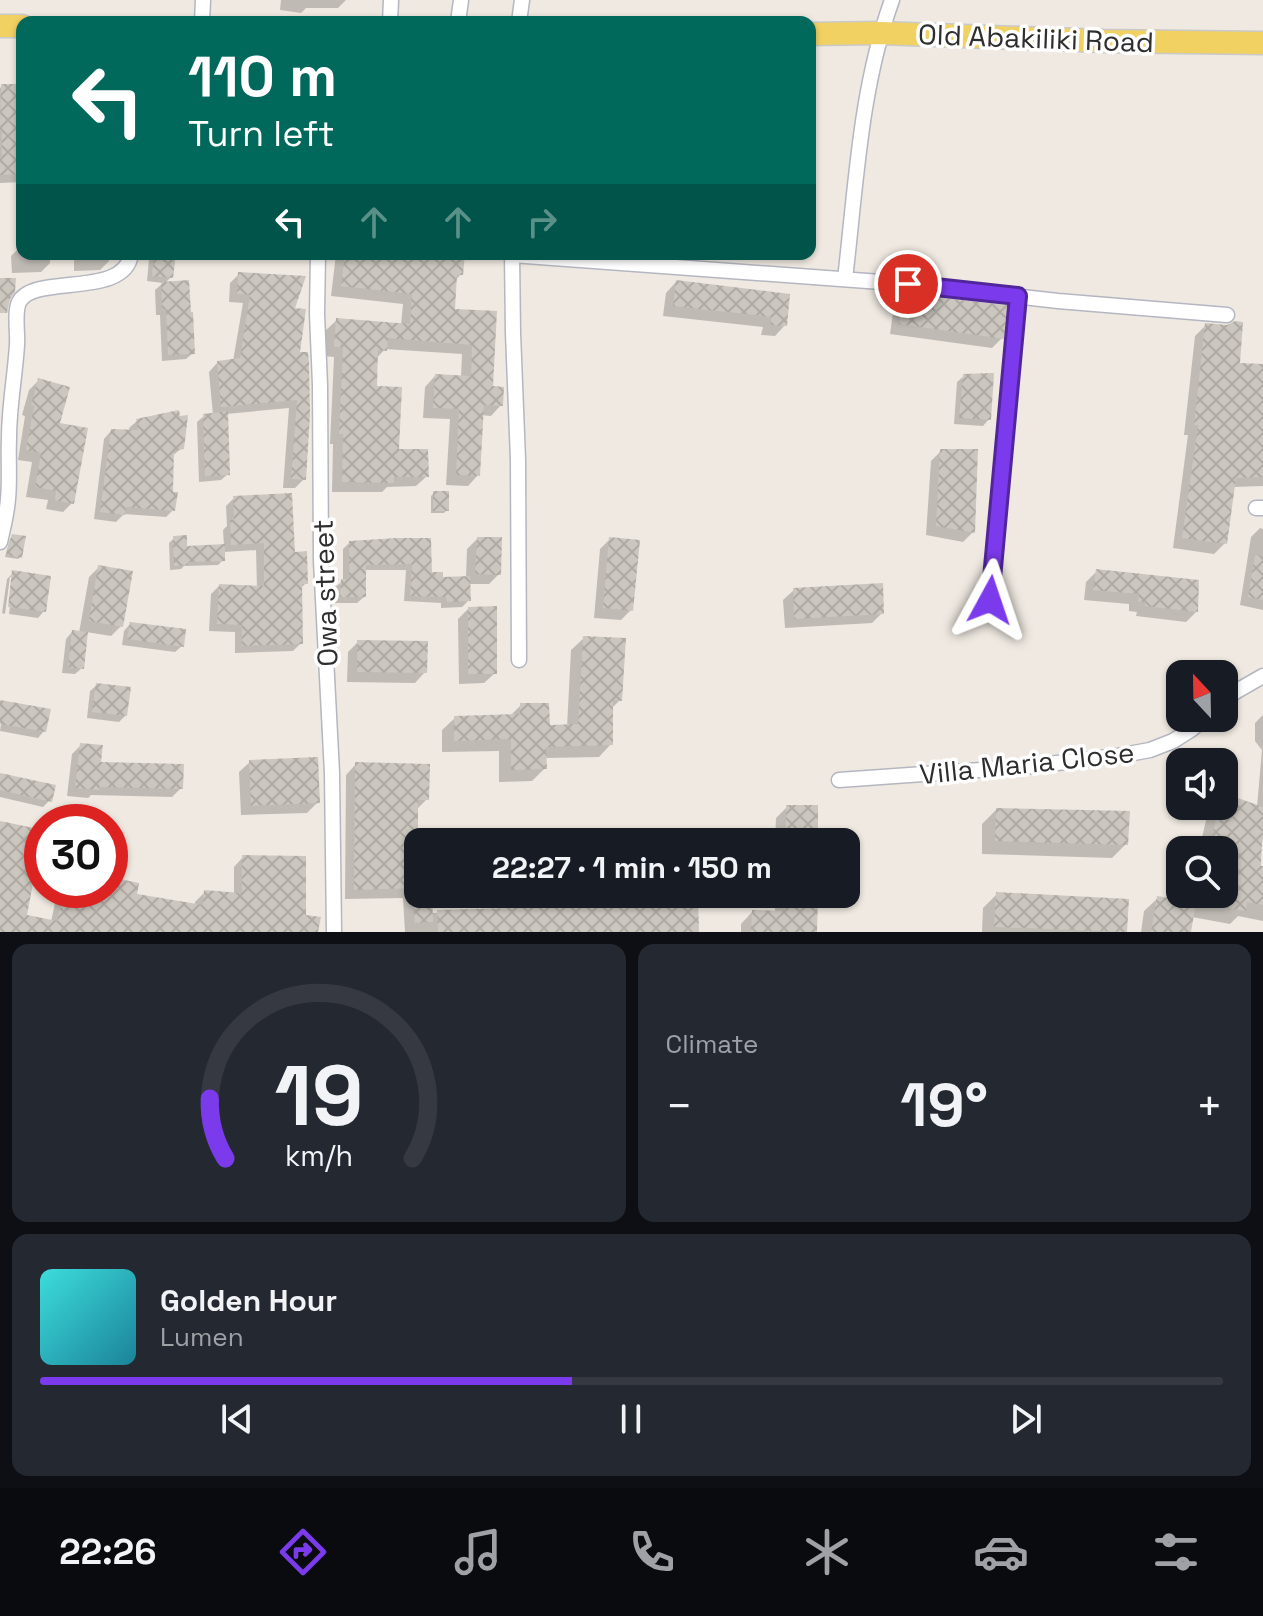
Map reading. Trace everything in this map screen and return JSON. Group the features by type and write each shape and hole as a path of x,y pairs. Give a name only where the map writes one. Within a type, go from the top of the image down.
{"main road":[{"name":"Old Abakiliki Road","path":"816,34 1263,43"}],"street":[{"path":"845,279 865,108 880,33 892,0"},
{"path":"0,542 8,500 18,304 22,298 39,290 83,284 122,273 129,260"},
{"name":"Owa street","path":"318,260 321,561 333,789 334,932"},
{"path":"512,260 518,460 519,660"},
{"path":"592,260 845,279 1227,315"},
{"path":"990,600 1018,296"},
{"path":"1238,690 1263,676"},
{"name":"Villa Maria Close","path":"839,780 1023,767 1117,756 1150,750 1187,732"}],"building":[{"path":"1,84 16,84 16,174 0,175"},
{"path":"153,260 175,260 173,278 152,276"},
{"path":"344,260 464,260 463,275 457,275 455,309 497,311 493,386 504,387 503,406 484,405 480,476 456,475 459,409 433,408 435,374 471,376 472,345 388,338 387,351 378,350 377,386 402,387 399,449 428,449 429,477 394,477 394,483 342,482 343,434 339,434 343,347 334,347 336,318 410,324 412,294 341,286"},
{"path":"238,272 306,276 295,308 306,309 300,352 308,352 309,363 306,480 291,479 297,400 221,407 217,361 240,358 250,295 237,294"},
{"path":"0,278 16,278 15,292 7,313 0,313"},
{"path":"189,280 195,354 168,355 161,282"},
{"path":"676,280 790,294 787,326 770,325 772,317 673,306"},
{"path":"904,294 1007,305 1004,339 899,324"},
{"path":"1235,321 1243,322 1240,363 1263,364 1263,477 1236,478 1227,544 1182,538 1198,425 1194,425 1205,323 1227,325"},
{"path":"994,373 991,420 959,418 963,374"},
{"path":"38,378 70,387 60,423 88,428 74,504 55,500 56,491 35,487 41,453 26,450 34,406 31,405"},
{"path":"179,410 180,416 188,415 184,449 174,451 173,492 178,492 175,511 126,507 125,515 100,512 111,429 138,430 136,419"},
{"path":"228,411 230,475 205,476 203,414"},
{"path":"940,449 978,449 975,533 936,526"},
{"path":"433,491 449,491 449,511 433,511"},
{"path":"292,493 295,552 307,551 308,584 302,584 303,644 242,646 242,625 217,624 219,584 264,586 264,543 231,545 233,496"},
{"path":"12,534 26,536 22,558 6,555"},
{"path":"187,535 187,546 225,544 225,561 188,562 188,565 174,566 173,536"},
{"path":"477,537 502,537 501,575 475,574"},
{"path":"609,537 640,540 633,611 603,608"},
{"path":"431,538 432,572 443,572 443,577 470,576 471,601 447,602 446,597 410,596 412,564 366,565 366,597 340,597 341,579 349,579 349,541"},
{"path":"1255,555 1263,556 1263,600 1248,597"},
{"path":"98,565 133,571 123,627 89,621"},
{"path":"1096,569 1199,580 1198,612 1145,606 1146,602 1138,602 1139,594 1093,590"},
{"path":"12,570 51,576 46,612 8,607"},
{"path":"883,583 884,614 794,619 793,588"},
{"path":"497,606 497,674 468,674 468,607"},
{"path":"130,622 186,629 184,647 127,639"},
{"path":"72,630 88,632 84,669 68,667"},
{"path":"583,636 626,638 622,701 613,700 613,745 546,747 547,769 511,770 511,739 454,741 454,716 520,714 520,703 549,703 550,725 578,724"},
{"path":"357,640 428,641 427,673 357,672"},
{"path":"96,683 131,687 127,716 92,712"},
{"path":"0,700 51,709 46,732 0,724"},
{"path":"80,743 103,745 101,762 184,764 183,789 75,788"},
{"path":"318,757 320,803 251,806 249,760"},
{"path":"355,762 430,764 429,800 418,800 418,828 404,828 404,888 354,890"},
{"path":"0,773 56,785 52,802 0,790"},
{"path":"1238,798 1263,807 1263,905 1247,902 1246,911 1228,908 1238,908 1238,836 1212,836 1216,820 1238,820"},
{"path":"786,805 818,805 818,828 786,828"},
{"path":"996,808 1130,811 1128,845 995,841"},
{"path":"0,821 24,826 24,908 28,908 27,915 57,921 60,908 128,908 128,881 139,883 137,894 203,905 204,890 242,893 242,855 306,856 306,915 321,917 318,932 0,932"},
{"path":"996,892 1129,899 1127,932 994,927"},
{"path":"1157,896 1166,897 1166,908 1195,908 1191,932 1151,932"},
{"path":"414,908 432,908 433,922 415,923"},
{"path":"698,908 699,932 438,932 437,910"},
{"path":"785,908 818,908 817,932 751,932 752,910 785,911"}],"route":[{"path":"908,284 1018,296 990,600"}]}
